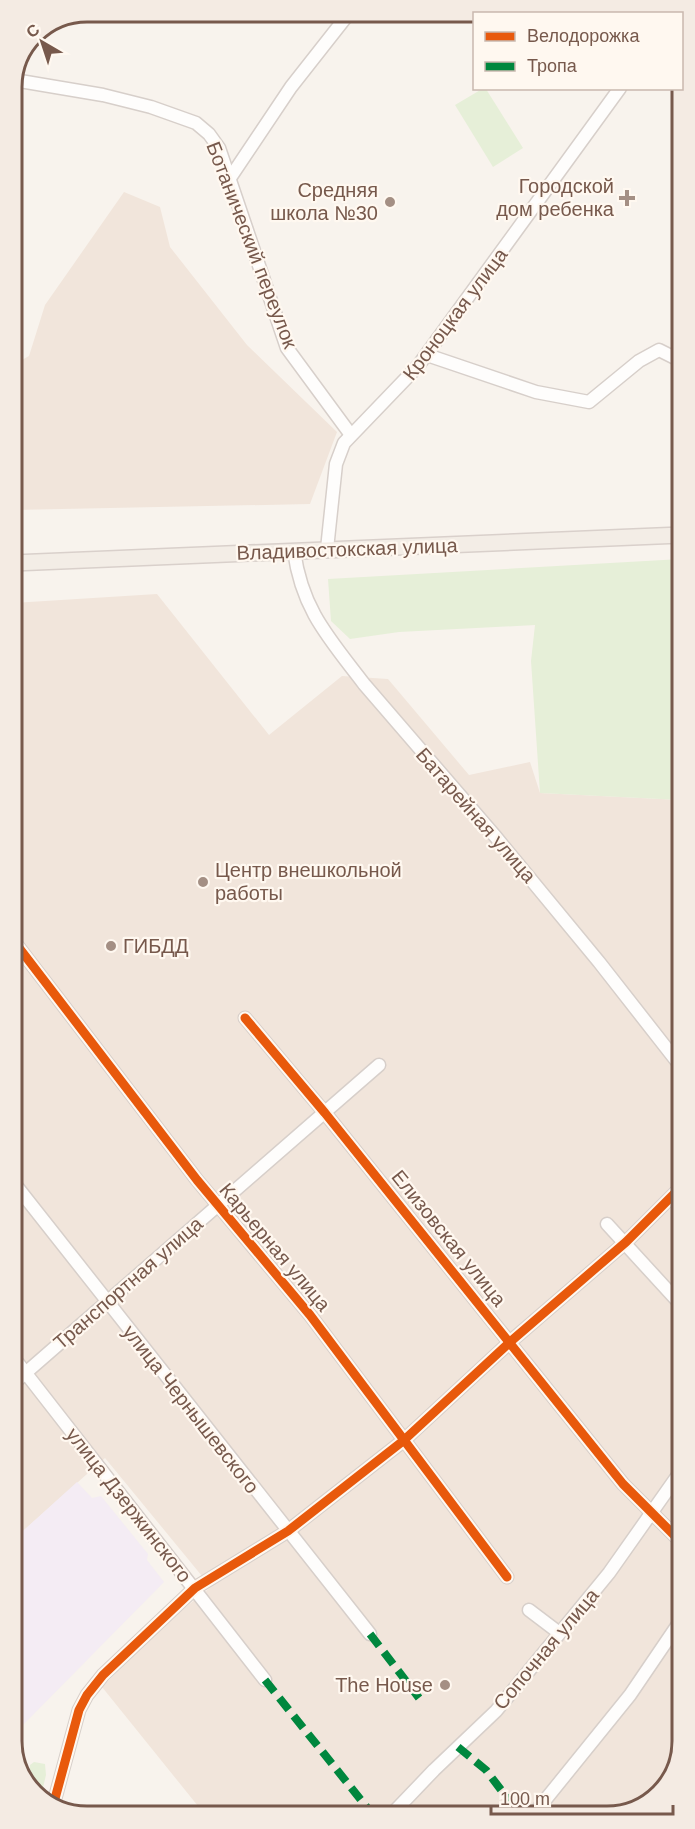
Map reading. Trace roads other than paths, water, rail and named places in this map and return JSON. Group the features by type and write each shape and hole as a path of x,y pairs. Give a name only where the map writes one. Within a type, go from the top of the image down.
{"main road":[{"name":"Владивостокская улица","path":"23,563 672,535"}],"street":[{"path":"228,181 291,87 342,22"},
{"name":"Ботанический переулок","path":"23,82 151,106 196,123 209,134 219,148 228,181 287,348 351,435"},
{"name":"Кроноцкая улица","path":"327,549 336,464 344,443 405,382 427,355 619,90"},
{"path":"427,355 536,392 589,402 639,361 659,350 672,356"},
{"name":"Батарейная улица","path":"294,551 302,591 315,620 326,635 364,684 600,962 672,1055"},
{"name":"Карьерная улица","path":"22,951 218,1206 310,1315 507,1577"},
{"name":"Елизовская улица","path":"245,1018 325,1113 623,1484 672,1532"},
{"name":"Транспортная улица","path":"22,1375 379,1065"},
{"name":"улица Чернышевского","path":"22,1194 370,1634"},
{"path":"55,1798 76,1721 87,1695 104,1676 195,1588 288,1531 403,1441 510,1342 626,1242 672,1196"},
{"path":"608,1224 672,1295"},
{"name":"улица Дзержинского","path":"22,1368 266,1680"},
{"name":"Сопочная улица","path":"400,1806 496,1711 558,1632 609,1573 672,1482"},
{"path":"529,1610 558,1632"},
{"path":"540,1806 630,1695 672,1633"}],"place":[{"name":"Городской дом ребенка","path":"627,198"},
{"name":"Средняя школа №30","path":"390,202"},
{"name":"Центр внешкольной работы","path":"203,882"},
{"name":"ГИБДД","path":"111,946"},
{"name":"The House","path":"445,1685"}]}
